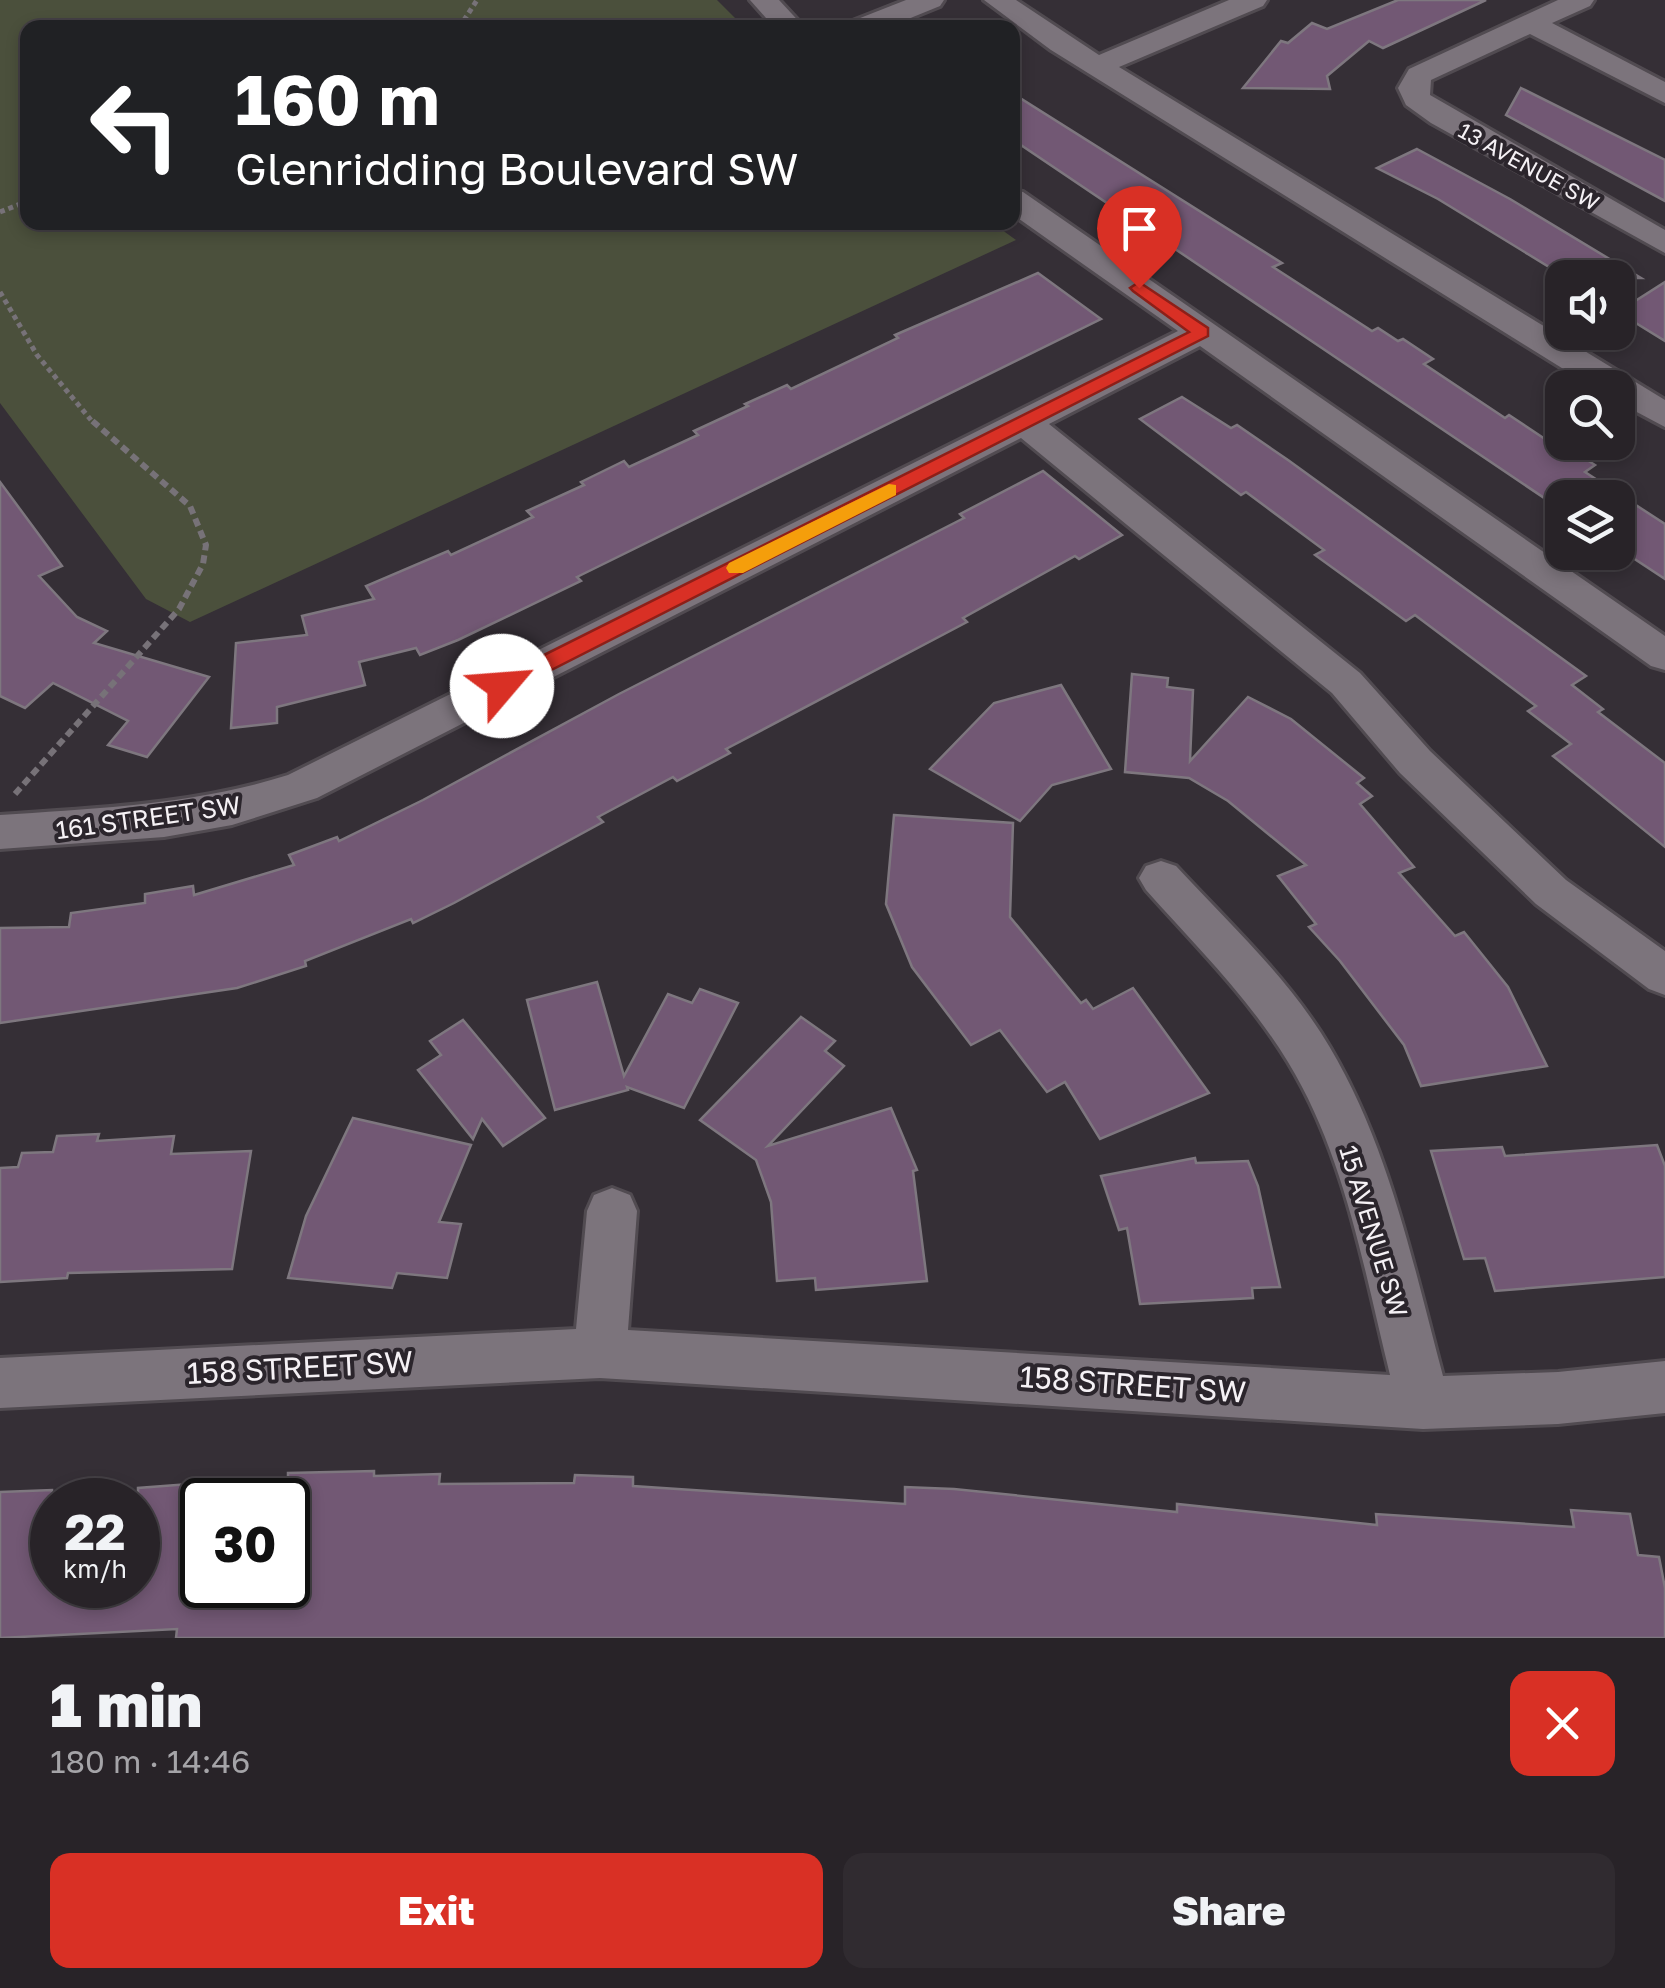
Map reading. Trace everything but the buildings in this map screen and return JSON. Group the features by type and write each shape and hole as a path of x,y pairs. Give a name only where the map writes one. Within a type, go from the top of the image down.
{"street":[{"path":"764,0 783,20"},
{"path":"880,20 930,0"},
{"path":"998,0 1097,66 1665,416"},
{"path":"1097,66 1254,0"},
{"path":"1530,23 1580,0"},
{"path":"1530,23 1665,94"},
{"name":"13 AVENUE SW","path":"1530,23 1419,76 1413,88 1416,99 1441,117 1665,243"},
{"path":"1020,205 1665,656"},
{"name":"161 STREET SW","path":"5,820 164,820 232,809 302,787 1202,332"},
{"path":"1024,422 1346,683 1415,762 1552,892 1665,976"},
{"name":"15 AVENUE SW","path":"1161,878 1267,996 1319,1074 1359,1168 1422,1403"},
{"path":"600,1354 612,1212"},
{"name":"158 STREET SW","path":"0,1383 600,1354 1422,1403 1558,1398 1665,1387"}],"path":[{"path":"0,292 37,355 94,424 190,506 202,526 206,545 202,564 178,609 5,820"}],"green space":[{"path":"0,0 717,0 737,20 20,20 20,230 1002,230 1016,240 190,622 146,599 0,403"}],"slow traffic":[{"path":"736,568 889,490"}],"route":[{"path":"502,686 1202,332 1139,288"}]}
